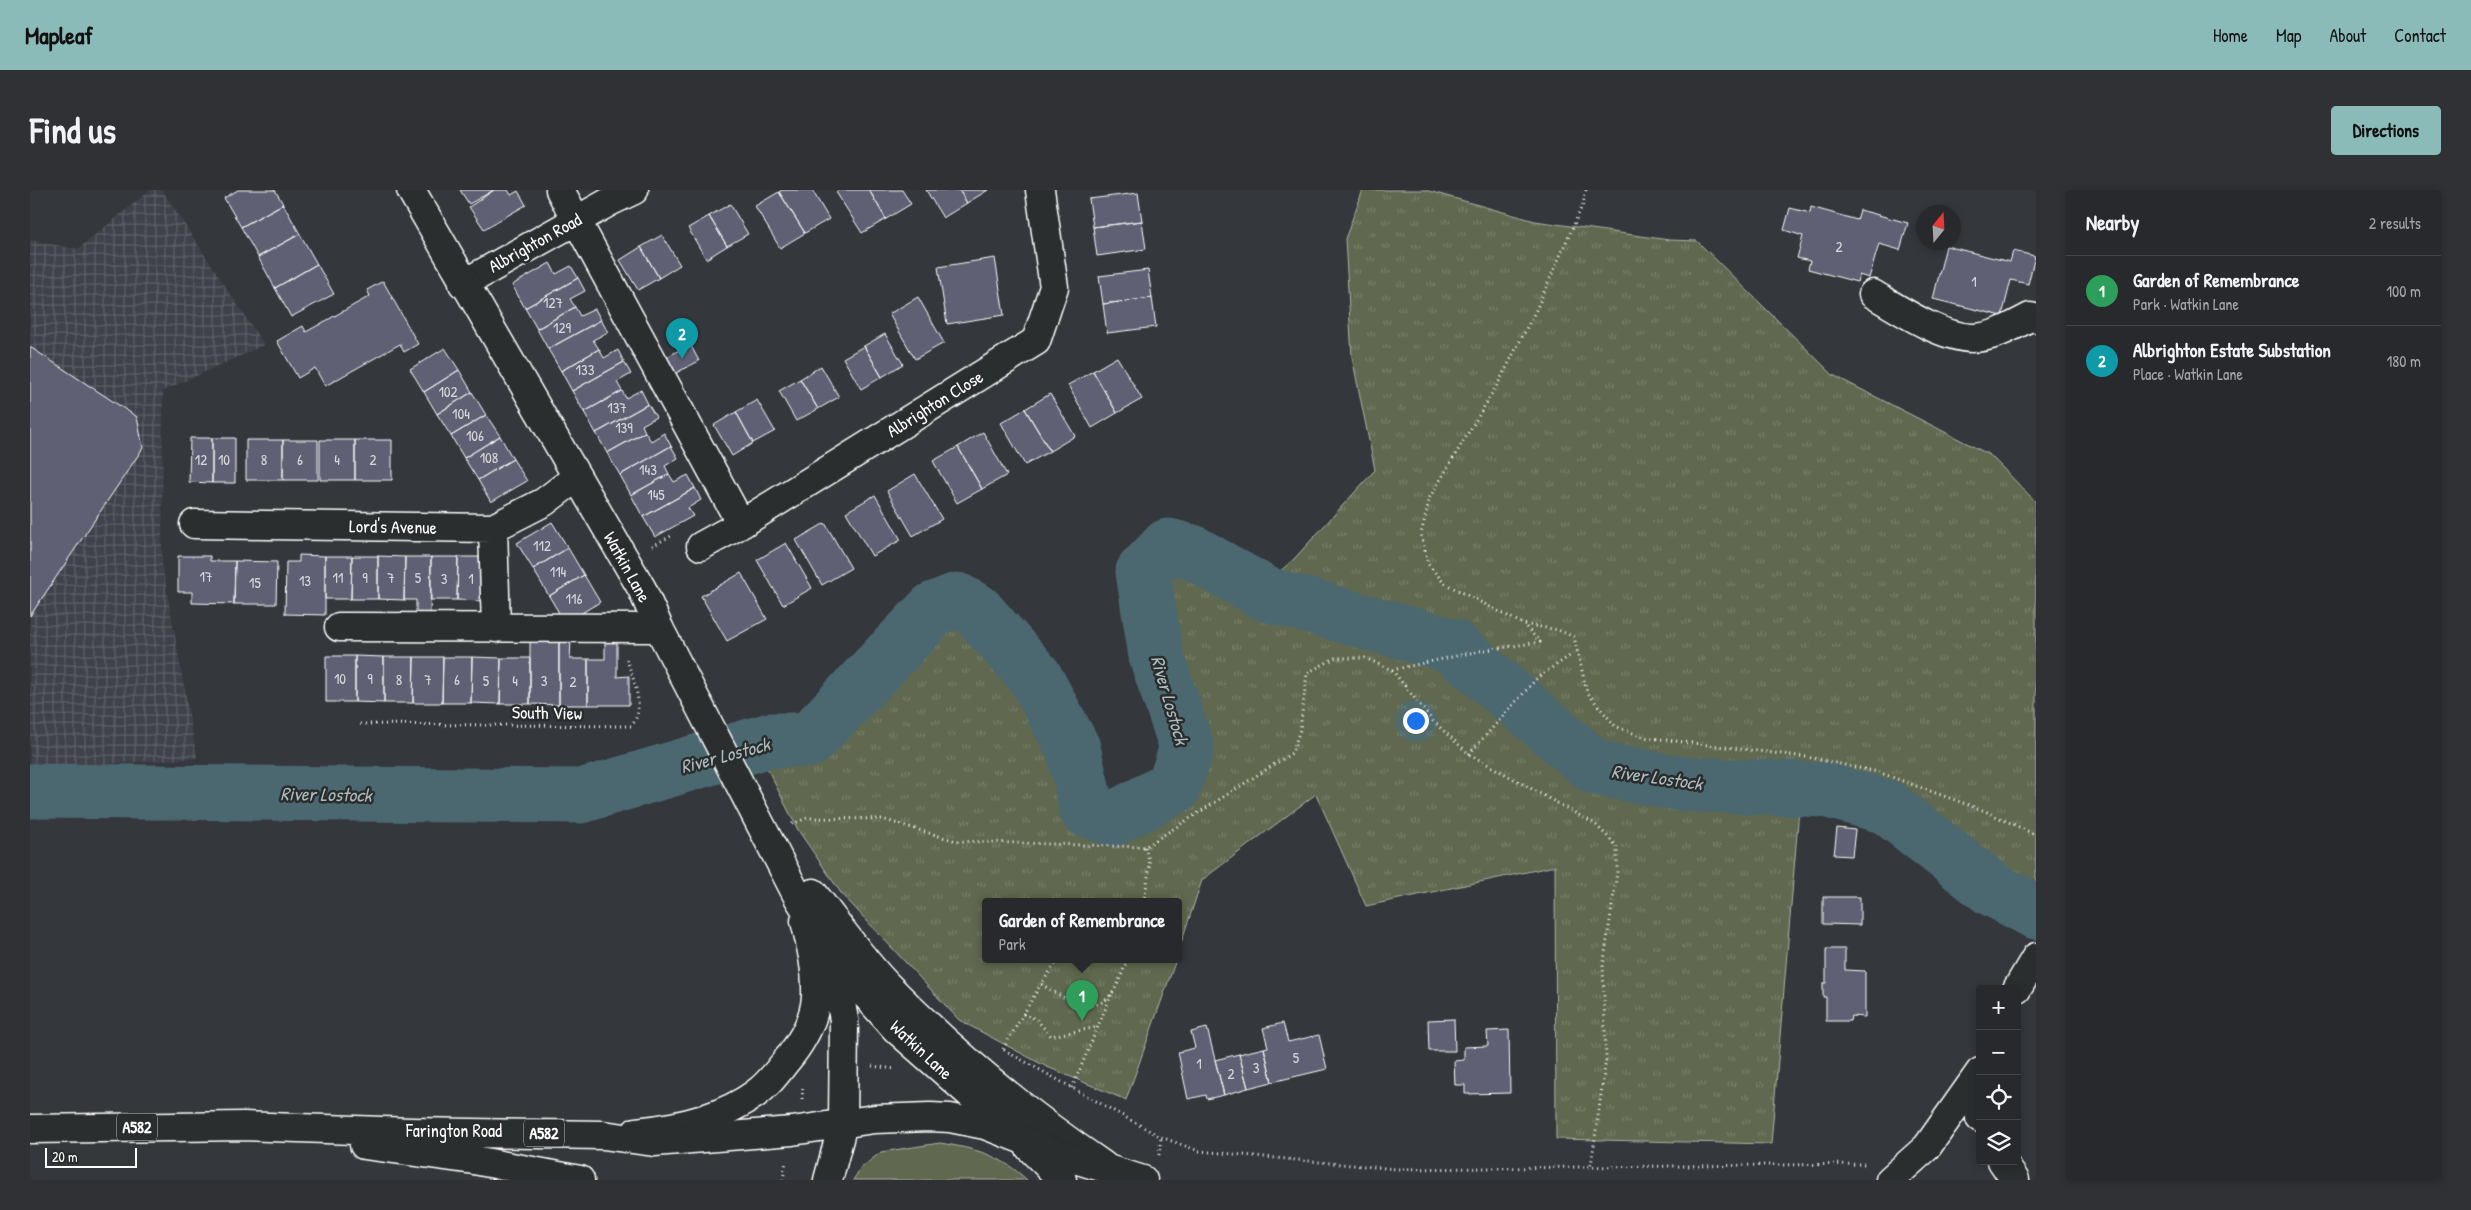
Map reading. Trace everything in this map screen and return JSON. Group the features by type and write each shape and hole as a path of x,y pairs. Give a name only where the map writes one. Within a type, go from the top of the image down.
{"main road":[{"name":"Watkin Lane","path":"411,190 642,589 659,628 798,897 831,950 855,983 896,1029 1021,1139 1062,1180"},
{"path":"560,190 578,220 741,524"},
{"name":"Albrighton Road","path":"464,284 634,190"},
{"name":"Albrighton Close","path":"701,546 741,524 1036,341 1054,287 1040,190"},
{"path":"1873,294 1909,316 1952,334 1973,338 2005,331 2030,317 2036,318"},
{"name":"Lord's Avenue","path":"194,524 493,528 544,502 577,477"},
{"path":"493,528 496,628"},
{"path":"339,627 659,628"},
{"path":"762,826 886,984 962,1054 1059,1135 1116,1173 1142,1180"},
{"path":"602,1135 663,1129 710,1117 738,1105 757,1093 783,1066 807,1034 816,997 812,950 798,897"},
{"name":"Watkin Lane","path":"828,1180 843,1124 845,1067 844,1020 831,950"},
{"path":"2019,985 2036,958"},
{"path":"1882,1172 1927,1147 1976,1079"},
{"name":"Farington Road","path":"30,1129 244,1126 412,1132 602,1135 654,1142 763,1134 915,1116 950,1118 985,1125 1116,1173"},
{"name":"Farington Road","path":"244,1126 474,1160 580,1180"},
{"path":"2005,1165 2015,1180"}],"path":[{"path":"1586,190 1583,204 1536,310 1500,380 1430,497 1421,534 1428,564 1444,584 1523,624 1558,630 1574,637 1576,652 1587,692 1615,726 1643,737 1807,757 1878,772 1985,811 2036,835"},
{"path":"625,561 689,526 701,546"},
{"path":"1392,670 1479,651 1540,642 1523,624"},
{"name":"South View","path":"360,724 631,726 636,721 638,692 626,657 621,628"},
{"path":"1469,754 1538,677 1576,652"},
{"path":"762,826 807,818 882,819 956,841 1145,847 1292,753 1300,730 1307,673 1335,658 1365,658 1392,670 1432,721 1469,754 1595,824 1617,846 1617,873 1602,967 1606,1059 1591,1166"},
{"path":"1145,847 1150,864 1145,898"},
{"path":"1002,1049 1056,963"},
{"path":"1072,1088 1127,963"},
{"path":"1041,984 1076,1004 1096,1004 1112,993"},
{"path":"1023,1014 1036,1019 1051,1036 1098,1027"},
{"path":"962,1054 980,1036 1161,1138 1198,1151 1396,1170 1591,1166 1882,1172"},
{"path":"845,1067 877,1065 900,1071"}],"shaded area":[{"path":"150,190 162,190 264,345 163,391 162,564 197,758 30,769 30,240 78,249"}],"green space":[{"path":"1363,190 1425,190 1535,221 1669,240 1697,241 1833,375 1990,455 2036,502 2036,896 1950,843 1905,806 1861,781 1802,774 1771,1144 1556,1139 1555,866 1366,906 1316,794 1202,880 1182,940 1182,898 982,898 982,963 1175,963 1126,1100 1045,1066 959,1020 841,893 798,830 761,756 833,739 952,618 979,635 1042,737 1077,816 1108,830 1138,818 1191,783 1196,730 1166,631 1162,572 1177,560 1204,570 1251,597 1294,559 1375,470 1352,357 1345,239"},
{"path":"940,1143 976,1150 997,1158 1027,1180 853,1180 861,1168 881,1152"}],"building":[{"path":"238,190 275,190 283,204 241,227 224,198"},
{"path":"460,190 494,190 469,204"},
{"path":"494,190 508,190 511,195 518,191 526,205 484,229 469,207"},
{"path":"782,190 812,190 829,219 805,233 779,192"},
{"path":"839,190 869,190 886,219 862,233 836,192"},
{"path":"869,190 902,190 911,204 886,219"},
{"path":"926,190 959,190 967,203 943,218"},
{"path":"959,190 988,190 967,203"},
{"path":"779,192 805,233 780,248 755,206"},
{"path":"1138,193 1142,221 1093,227 1089,199"},
{"path":"283,204 300,234 258,257 241,227"},
{"path":"730,204 748,234 727,246 709,216"},
{"path":"1811,207 1857,220 1860,210 1908,223 1900,250 1879,244 1869,278 1859,275 1857,282 1808,269 1810,261 1797,258 1803,236 1784,230 1790,208 1810,213"},
{"path":"709,216 727,246 706,259 688,228"},
{"path":"1142,221 1146,249 1097,256 1093,227"},
{"path":"300,234 317,264 275,288 258,257"},
{"path":"662,235 680,265 659,278 641,247"},
{"path":"641,247 659,278 638,290 620,260"},
{"path":"1945,250 1961,250 2010,262 2013,251 2035,256 2028,284 2011,280 2002,316 1933,299"},
{"path":"995,258 1004,315 947,324 938,267"},
{"path":"550,263 556,274 571,266 578,278 525,308 512,285"},
{"path":"317,264 334,294 291,317 275,288"},
{"path":"1148,270 1152,298 1103,304 1099,276"},
{"path":"578,278 585,291 570,299 575,307 537,329 525,308"},
{"path":"383,281 418,344 404,352 400,344 325,386 315,368 298,378 277,341 303,326 306,332 370,296 367,290"},
{"path":"918,297 944,343 915,359 889,314"},
{"path":"1152,298 1156,327 1107,333 1103,304"},
{"path":"575,307 580,316 595,309 601,320 548,349 537,329"},
{"path":"601,320 608,332 593,340 599,349 561,371 548,349"},
{"path":"885,334 903,364 882,377 864,346"},
{"path":"690,344 699,361 674,374 665,358"},
{"path":"864,346 882,377 861,389 843,358"},
{"path":"30,347 137,417 143,448 30,616"},
{"path":"445,348 459,370 424,392 410,369"},
{"path":"599,349 604,358 618,350 624,362 572,391 561,371"},
{"path":"1117,357 1142,399 1117,413 1093,371"},
{"path":"624,362 631,374 617,382 622,391 584,412 572,391"},
{"path":"821,366 839,397 818,409 800,379"},
{"path":"459,370 472,392 437,414 424,392"},
{"path":"1093,371 1117,413 1092,428 1068,385"},
{"path":"800,379 818,409 796,421 779,391"},
{"path":"641,390 648,404 596,433 584,412 622,391 626,398"},
{"path":"472,392 486,415 451,436 437,414"},
{"path":"1050,394 1075,436 1050,451 1025,409"},
{"path":"757,400 775,431 753,443 736,412"},
{"path":"648,404 656,417 642,425 645,432 607,453 596,433"},
{"path":"1025,409 1050,451 1025,465 1001,423"},
{"path":"736,412 753,443 732,456 714,425"},
{"path":"486,415 500,436 464,458 451,436"},
{"path":"645,432 651,441 664,433 671,446 620,475 607,453"},
{"path":"983,432 1007,475 982,489 958,447"},
{"path":"500,436 513,459 478,480 464,458"},
{"path":"190,438 212,438 212,483 189,482"},
{"path":"212,438 235,438 235,483 212,483"},
{"path":"246,440 283,440 283,480 246,480"},
{"path":"283,440 318,440 318,480 283,480"},
{"path":"320,440 355,440 355,480 320,480"},
{"path":"355,440 392,440 392,480 355,480"},
{"path":"671,446 678,458 665,466 669,474 631,495 620,475"},
{"path":"958,447 982,489 957,503 933,461"},
{"path":"513,459 527,481 491,502 478,480"},
{"path":"669,474 674,482 688,475 695,488 643,517 631,495"},
{"path":"915,474 942,519 913,536 887,491"},
{"path":"695,488 701,500 688,508 693,516 655,537 643,517"},
{"path":"875,495 901,540 872,556 846,512"},
{"path":"552,522 568,548 533,569 517,543"},
{"path":"825,523 851,568 822,585 796,540"},
{"path":"786,543 812,588 783,605 757,560"},
{"path":"568,548 584,575 549,596 533,569"},
{"path":"299,555 325,556 325,615 285,614 286,562 299,562"},
{"path":"178,556 210,556 210,561 235,561 234,604 192,603 192,592 178,592"},
{"path":"325,556 352,556 351,599 325,599"},
{"path":"352,556 378,556 378,599 351,599"},
{"path":"378,556 405,557 404,600 378,599"},
{"path":"405,557 431,557 430,619 416,618 416,600 404,600"},
{"path":"431,557 458,557 457,600 431,600"},
{"path":"458,557 484,557 484,601 457,600"},
{"path":"235,561 277,562 276,604 234,604"},
{"path":"741,573 767,619 727,641 701,596"},
{"path":"584,575 600,602 565,623 549,596"},
{"path":"530,640 559,640 559,705 530,704"},
{"path":"559,640 571,640 570,659 588,659 588,705 559,705"},
{"path":"605,641 617,641 617,677 629,676 629,705 588,705 588,659 605,659"},
{"path":"326,656 355,656 355,702 326,702"},
{"path":"355,656 384,657 384,703 355,702"},
{"path":"384,657 414,657 413,703 384,703"},
{"path":"414,657 443,657 442,703 413,703"},
{"path":"443,657 472,657 471,703 442,703"},
{"path":"472,657 501,658 500,704 471,703"},
{"path":"501,658 530,658 530,704 500,704"},
{"path":"1837,828 1855,830 1852,856 1834,855"},
{"path":"1823,897 1860,897 1860,925 1823,924"},
{"path":"1826,949 1845,949 1845,970 1865,971 1865,1017 1851,1016 1850,1021 1826,1021 1826,997 1823,997 1823,983 1826,983"},
{"path":"1454,1019 1455,1051 1429,1051 1428,1020"},
{"path":"1283,1023 1288,1042 1319,1035 1327,1069 1272,1082 1264,1048 1268,1047 1263,1028"},
{"path":"1207,1028 1224,1095 1207,1099 1206,1095 1188,1099 1178,1052 1195,1048 1191,1032"},
{"path":"1509,1030 1510,1093 1465,1094 1465,1085 1455,1085 1454,1061 1464,1060 1464,1047 1488,1046 1487,1031"},
{"path":"1264,1048 1272,1082 1248,1088 1239,1054"},
{"path":"1239,1054 1248,1088 1224,1095 1215,1060"}],"waterway":[{"name":"River Lostock","path":"30,791 581,796 770,740 809,740 934,609 957,600 976,610 1035,677 1073,748 1087,810 1113,819 1174,787 1187,747 1156,656 1143,572 1168,546 1192,552 1266,594 1452,646 1596,768 1682,784 1825,790 1887,807 1992,889 2036,912"}],"place":[{"name":"Albrighton Estate Substation","path":"682,359"},
{"name":"Garden of Remembrance","path":"1082,1021"}]}
